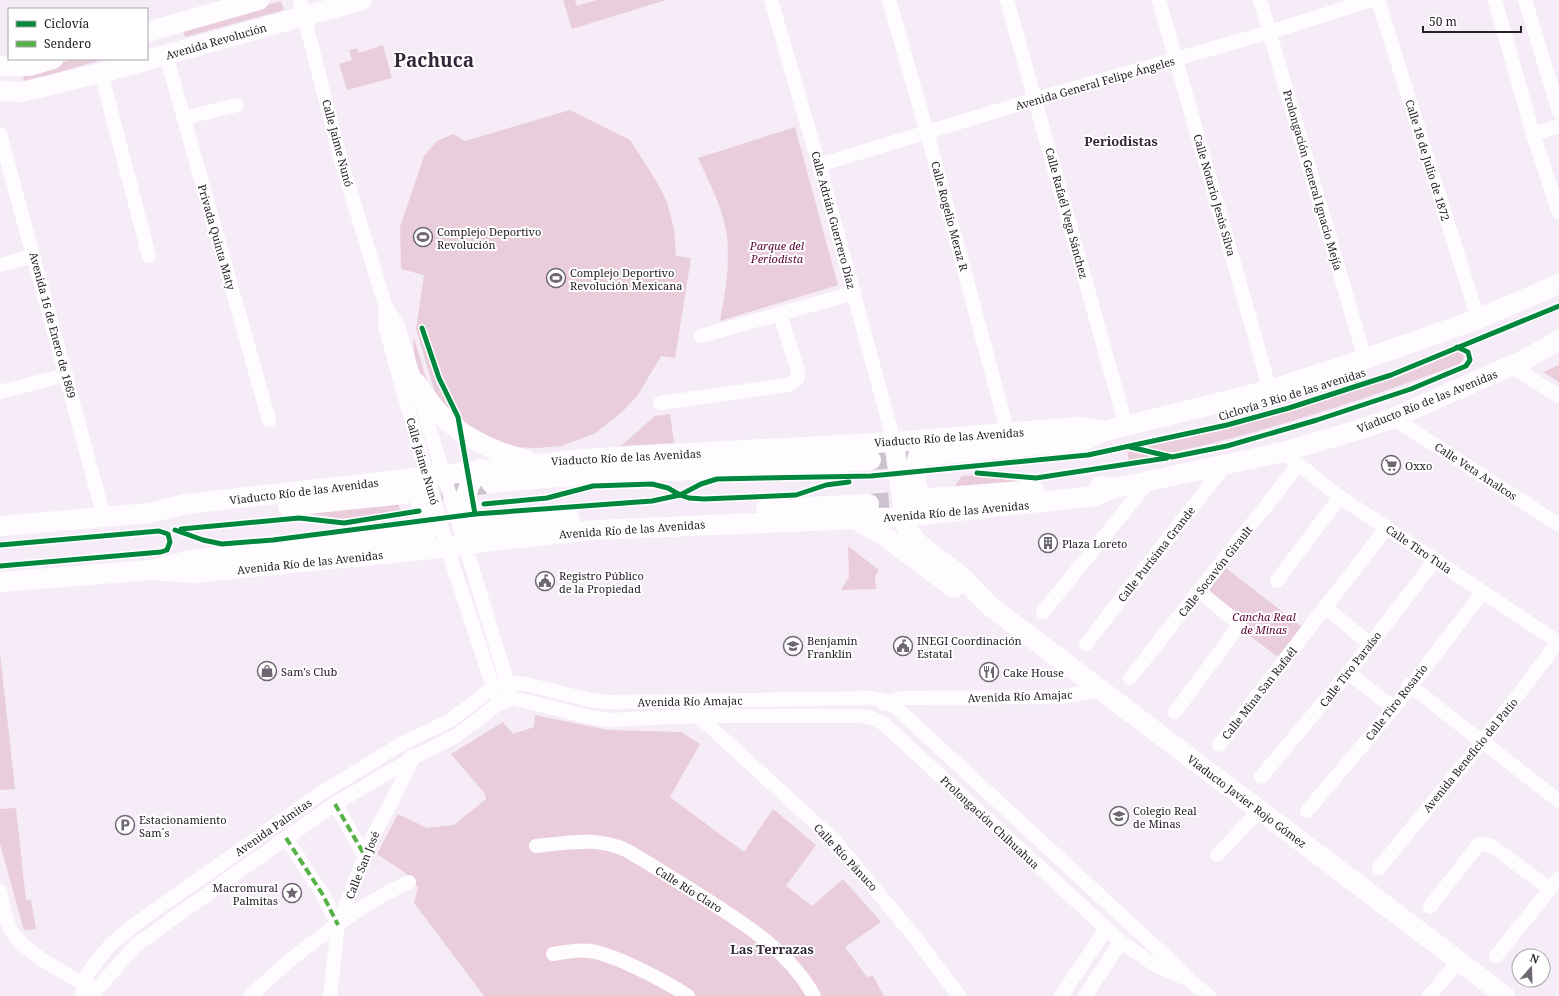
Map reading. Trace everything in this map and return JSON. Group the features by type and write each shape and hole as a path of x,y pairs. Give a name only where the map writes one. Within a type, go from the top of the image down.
{"main road":[{"path":"148,32 259,0"},
{"name":"Avenida Revolución","path":"148,60 303,8 362,0"},
{"path":"0,66 30,66 51,60"},
{"name":"Avenida Revolución","path":"0,91 21,92 148,60"},
{"name":"Viaducto Río de las Avenidas","path":"1485,316 1559,271"},
{"name":"Viaducto Río de las Avenidas","path":"486,476 537,463 689,454 894,442 927,447 1083,441 1105,432 1126,426 1270,390 1365,359 1485,316 1559,284"},
{"name":"Viaducto Río de las Avenidas","path":"930,506 1094,485 1113,488 1283,452 1393,418 1518,363 1559,340"},
{"path":"1518,363 1559,349"},
{"path":"416,383 441,416 464,434 498,452 537,463"},
{"name":"Viaducto Río de las Avenidas","path":"927,447 1008,433 1079,427 1105,432"},
{"name":"Viaducto Javier Rojo Gómez","path":"894,442 903,516 906,527 916,541 961,576 990,606 1505,996"},
{"path":"927,447 914,466 915,482 930,506"},
{"path":"665,471 689,454 723,468"},
{"name":"Viaducto Río de las Avenidas","path":"0,526 149,513 193,516 404,487 435,475 552,477 723,468 795,466 871,460"},
{"path":"486,476 470,484 466,495 474,523 481,534 664,514 869,504"},
{"path":"404,487 420,497 426,525 426,541 418,543"},
{"name":"Avenida Río de las Avenidas","path":"0,582 151,570 194,573 418,543 456,546 494,533 903,516 930,506"},
{"path":"664,514 703,525 735,510"},
{"name":"Viaducto Javier Rojo Gómez","path":"854,519 880,534 952,587 990,606"}],"street":[{"name":"Calle Adrián Guerrero Díaz","path":"771,0 819,165 894,442"},
{"name":"Calle Rogelio Meraz R","path":"889,0 928,132 1008,433"},
{"name":"Calle Rafaél Vega Sánchez","path":"1007,0 1036,99 1126,426"},
{"name":"Calle Notario Jesús Silva","path":"1159,0 1270,390"},
{"name":"Prolongación General Ignacio Mejía","path":"1260,0 1365,359"},
{"name":"Avenida General Felipe Ángeles","path":"819,165 1036,99 1270,32 1371,0"},
{"name":"Calle 18 de Julio de 1872","path":"1378,0 1485,316"},
{"path":"1495,0 1533,134 1559,213"},
{"path":"1525,0 1559,111"},
{"name":"Calle Jaime Nunó","path":"303,8 340,157 386,308 397,323 416,383 435,475"},
{"name":"Privada Quinta Maty","path":"166,55 269,420"},
{"path":"101,73 149,256"},
{"path":"184,118 237,105"},
{"path":"1533,134 1559,126"},
{"name":"Avenida 16 de Enero de 1869","path":"0,134 104,517"},
{"path":"0,265 34,256"},
{"path":"700,336 854,292"},
{"name":"Calle Jaime Nunó","path":"386,308 385,326 435,475 456,546 498,704"},
{"path":"660,403 788,386 797,379 798,371 780,314"},
{"path":"1518,363 1559,396"},
{"path":"0,392 66,375"},
{"name":"Calle Veta Analcos","path":"1393,418 1559,525"},
{"name":"Calle Tiro Tula","path":"1283,452 1340,497 1558,641"},
{"name":"Calle Purísima Grande","path":"1086,644 1226,464"},
{"name":"Calle Socavón Girault","path":"1130,678 1200,592 1300,464"},
{"path":"1043,612 1149,481"},
{"path":"1278,581 1340,497"},
{"name":"Calle Mina San Rafaél","path":"1219,745 1387,527"},
{"name":"Calle Jaime Nunó","path":"456,546 512,698"},
{"name":"Calle Tiro Paraíso","path":"1261,777 1348,673 1436,559"},
{"path":"1175,712 1239,624 1200,592"},
{"name":"Calle Tiro Rosario","path":"1307,811 1394,708 1409,686 1483,592"},
{"path":"1326,608 1370,644"},
{"name":"Avenida Beneficio del Patio","path":"1379,868 1482,742 1558,641"},
{"path":"1348,673 1394,708"},
{"name":"Avenida Río Amajac","path":"493,687 507,682 526,684 590,700 608,702 874,698 890,702"},
{"path":"1409,686 1559,801"},
{"name":"Avenida Palmitas","path":"91,993 88,974 110,945 134,925 321,793 403,743 451,720 493,687"},
{"name":"Avenida Río Amajac","path":"844,716 902,698 1060,697 1102,690"},
{"path":"498,704 512,698"},
{"name":"Avenida Río Amajac","path":"512,698 597,719 698,716 844,716 872,718"},
{"name":"Calle Río Pánuco","path":"681,701 834,840 913,935 959,996"},
{"name":"Prolongación Chihuahua","path":"890,702 1109,903 1189,980"},
{"name":"Avenida Palmitas","path":"91,993 136,945 286,838 335,804 413,758 456,736 498,704"},
{"name":"Prolongación Chihuahua","path":"872,718 884,724 1121,942 1155,965 1189,980"},
{"path":"403,743 413,758"},
{"name":"Calle San José","path":"330,996 338,925 372,836 390,805 413,758"},
{"path":"335,804 365,856"},
{"path":"1216,855 1260,810"},
{"path":"286,838 323,895 338,925"},
{"name":"Calle Río Claro","path":"536,846 601,841 614,844 628,851 747,925 788,962 806,982 814,996"},
{"path":"1430,907 1478,845 1485,844 1492,846 1550,890"},
{"path":"1496,956 1559,878"},
{"path":"251,996 303,951 338,925 392,890 409,882"},
{"path":"0,891 11,931 20,942 91,993"},
{"path":"1061,996 1106,929"},
{"path":"1085,996 1121,942"},
{"path":"553,954 579,950 602,954 673,986 688,996"},
{"path":"1429,996 1459,961"},
{"path":"1189,980 1209,996"}],"green space":[{"path":"563,0 575,0 577,6 597,0 666,0 572,29"},
{"path":"281,1 284,10 185,37 182,28"},
{"path":"383,45 392,78 347,90 339,64 352,60 349,50 357,48 359,53"},
{"path":"71,60 101,60 23,83 24,74"},
{"name":"Complejo Deportivo Revolución Mexicana","path":"570,110 630,140 658,184 667,202 674,229 676,256 691,258 675,358 661,356 638,395 622,412 594,434 561,446 537,448 512,447 470,431 437,399 416,329 424,275 401,269 400,227 424,156 437,141 453,134 465,141"},
{"name":"Parque del Periodista","path":"795,127 838,285 720,321 727,269 728,248 726,228 720,208 698,158"},
{"path":"414,338 432,398 418,369 414,354"},
{"path":"1454,350 1462,351 1463,353 1464,358 1459,364 1283,424 1175,452 1165,453 1139,445 1197,434 1310,404 1388,377"},
{"path":"1559,365 1559,382 1543,372"},
{"path":"670,414 674,443 621,446 655,416"},
{"path":"1127,450 1133,450 1156,456 1129,461"},
{"path":"981,475 1018,482 953,488 962,476"},
{"path":"398,500 400,512 341,519 300,512"},
{"path":"848,546 879,570 875,576 876,589 841,590 849,577"},
{"name":"Cancha Real de Minas","path":"1226,568 1302,627 1278,657 1245,632 1239,616 1211,594 1210,589"},
{"path":"0,653 15,789 0,790"},
{"path":"535,715 608,730 681,732 700,744 670,797 744,852 773,809 816,845 786,886 812,906 843,879 881,922 845,947 867,977 873,976 884,996 484,996 414,903 418,887 404,872 377,854 398,814 427,828 454,825 486,799 485,794 451,754 503,722 513,734 534,727"},
{"path":"16,808 26,900 31,900 36,929 24,930 0,844 0,809"}],"tunnel":[{"path":"871,460 914,457"},
{"path":"411,493 485,484"},
{"path":"869,504 919,500"}],"marked path":[{"path":"335,804 365,856"},
{"path":"286,838 323,895 338,925"}],"cycle path":[{"name":"Ciclovía 3 Rio de las avenidas","path":"484,504 547,498 593,486 652,484 668,488 680,495 701,484 717,479 871,476 1088,455 1227,425 1289,408 1391,375 1559,306"},
{"path":"422,328 439,378 458,417 475,514"},
{"path":"1130,447 1172,457 1227,446 1317,420 1411,389 1466,366 1470,360 1468,352 1457,347"},
{"path":"977,473 1036,478 1167,458"},
{"path":"175,530 203,540 222,544 273,540 475,514 652,501 680,495 689,498 704,499 796,495 826,485 849,482"},
{"path":"181,529 299,518 344,523 419,511"},
{"path":"0,545 159,531 168,534 170,542 167,550 161,552 0,566"}],"place":[{"name":"Complejo Deportivo Revolución","path":"423,237"},
{"name":"Complejo Deportivo Revolución Mexicana","path":"556,278"},
{"name":"Oxxo","path":"1391,465"},
{"name":"Plaza Loreto","path":"1048,543"},
{"name":"Registro Público de la Propiedad","path":"545,581"},
{"name":"Benjamin Franklin","path":"793,646"},
{"name":"INEGI Coordinación Estatal","path":"903,646"},
{"name":"Sam's Club","path":"267,671"},
{"name":"Cake House","path":"989,672"},
{"name":"Colegio Real de Minas","path":"1119,816"},
{"name":"Estacionamiento Sam´s","path":"125,825"},
{"name":"Macromural Palmitas","path":"292,893"}],"district":[{"name":"Pachuca","path":"434,60"},
{"name":"Periodistas","path":"1121,141"},
{"name":"Las Terrazas","path":"772,949"}]}
